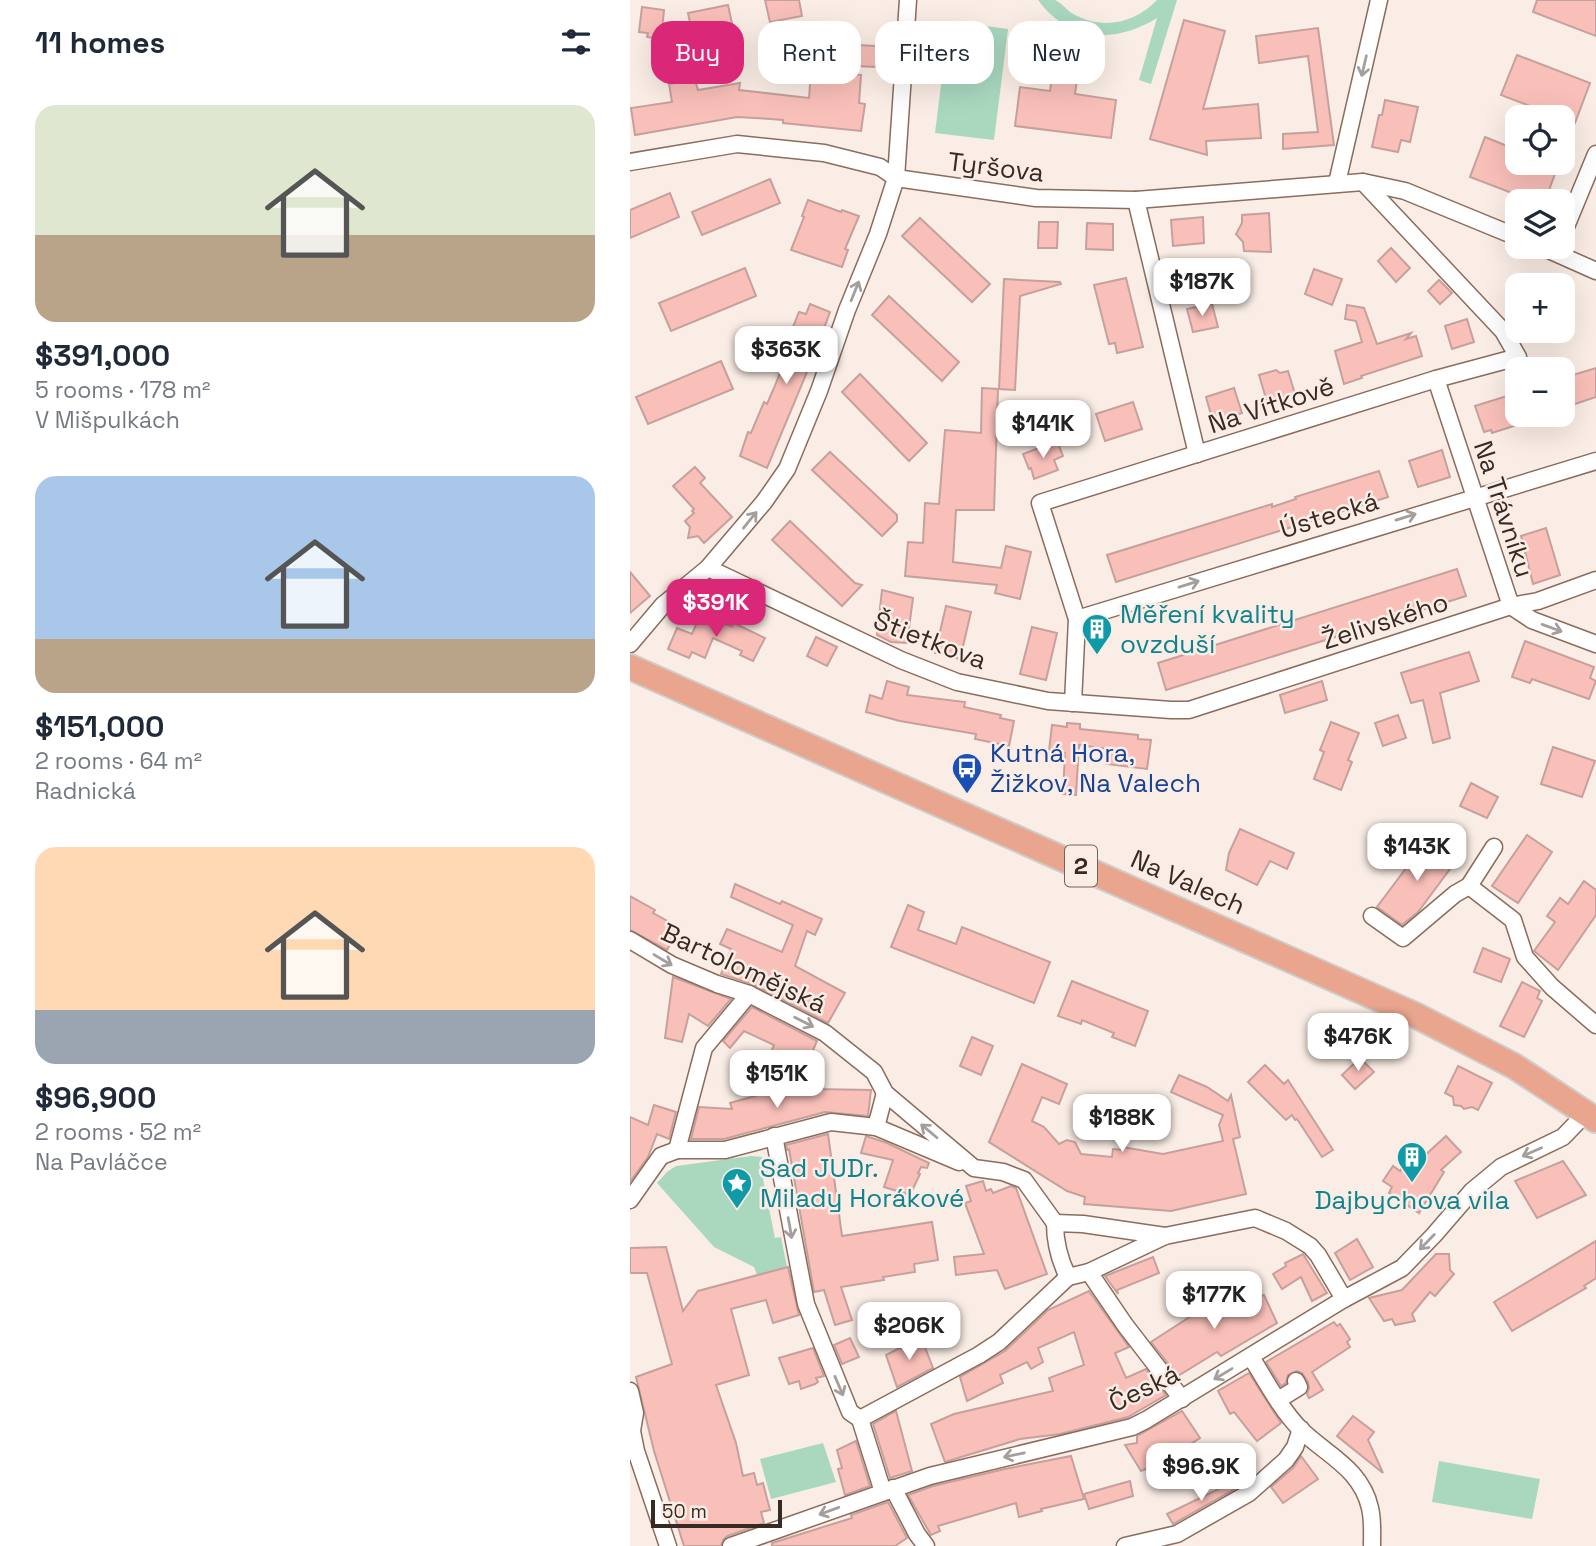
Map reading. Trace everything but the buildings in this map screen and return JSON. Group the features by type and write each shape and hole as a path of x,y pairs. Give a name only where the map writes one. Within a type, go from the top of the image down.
{"main road":[{"name":"Na Valech","path":"630,667 1415,1015 1504,1060 1591,1117"}],"street":[{"path":"630,644 663,606 708,568 788,469 878,234 896,178 908,0"},
{"path":"1337,183 1379,0"},
{"name":"Tyršova","path":"630,162 737,144 824,153 880,167 896,178 1036,198 1136,200 1363,182 1405,191 1505,232"},
{"path":"1575,205 1596,155"},
{"name":"Na Vítkově","path":"1077,619 1040,503 1436,379 1518,358 1503,331 1363,182"},
{"path":"1136,200 1196,454"},
{"path":"1573,259 1596,271"},
{"name":"Na Trávníku","path":"1436,379 1511,606 1532,621 1596,644"},
{"name":"Ústecká","path":"1077,619 1596,461"},
{"name":"Štietkova","path":"708,568 901,660 957,682 1048,701 1189,710"},
{"name":"Želivského","path":"1189,710 1511,606 1538,601 1596,580"},
{"path":"1073,703 1077,619"},
{"path":"1372,916 1404,938 1455,894 1469,886 1494,847"},
{"path":"1469,886 1513,920 1525,957 1547,983 1596,1025"},
{"name":"Bartolomějská","path":"630,940 672,965 749,994 825,1033 874,1072 885,1093 974,1168"},
{"path":"677,1150 704,1048 749,994"},
{"path":"876,1127 885,1093"},
{"name":"Česká","path":"731,1546 888,1490 989,1461 1132,1427 1344,1299 1402,1268 1472,1191 1501,1167 1563,1137 1591,1117"},
{"path":"630,1200 662,1156 677,1150 725,1150 831,1122 876,1127 974,1168 1003,1172 1024,1180 1055,1223 1055,1241 1060,1262 1068,1277"},
{"path":"774,1136 806,1304 850,1412 860,1419 888,1490 926,1546"},
{"path":"860,1419 989,1349 1068,1277 1089,1272 1164,1236 1255,1218 1286,1231 1310,1246 1344,1299"},
{"path":"1055,1223 1164,1236"},
{"path":"1089,1272 1125,1325 1182,1399"},
{"path":"1251,1357 1278,1400 1301,1429 1349,1468 1364,1488 1371,1510 1372,1546"},
{"path":"1278,1400 1299,1387 1296,1381"},
{"path":"630,1391 635,1413 631,1431 668,1546"},
{"path":"1125,1546 1177,1534 1249,1493 1286,1460 1295,1447 1301,1429"}],"green space":[{"path":"1038,0 1055,0 1071,13 1093,21 1060,21"},
{"path":"1157,0 1177,0 1151,84 1139,80 1157,18 1125,32 1105,35 1105,23 1120,22 1140,14"},
{"path":"994,27 1008,29 994,140 935,133 941,84 994,84"},
{"name":"Sad JUDr. Milady Horákové","path":"751,1156 762,1157 768,1172 762,1174 775,1238 781,1237 787,1267 757,1275 754,1267 714,1247 657,1183 676,1166"},
{"path":"823,1443 836,1482 771,1499 760,1459"},
{"path":"1439,1461 1540,1479 1532,1519 1432,1502"}],"place":[{"name":"Měření kvality ovzduší","path":"1097,656"},
{"name":"Kutná Hora, Žižkov, Na Valech","path":"967,795"},
{"name":"Dajbychova vila","path":"1412,1184"},
{"name":"Sad JUDr. Milady Horákové","path":"737,1210"}]}
